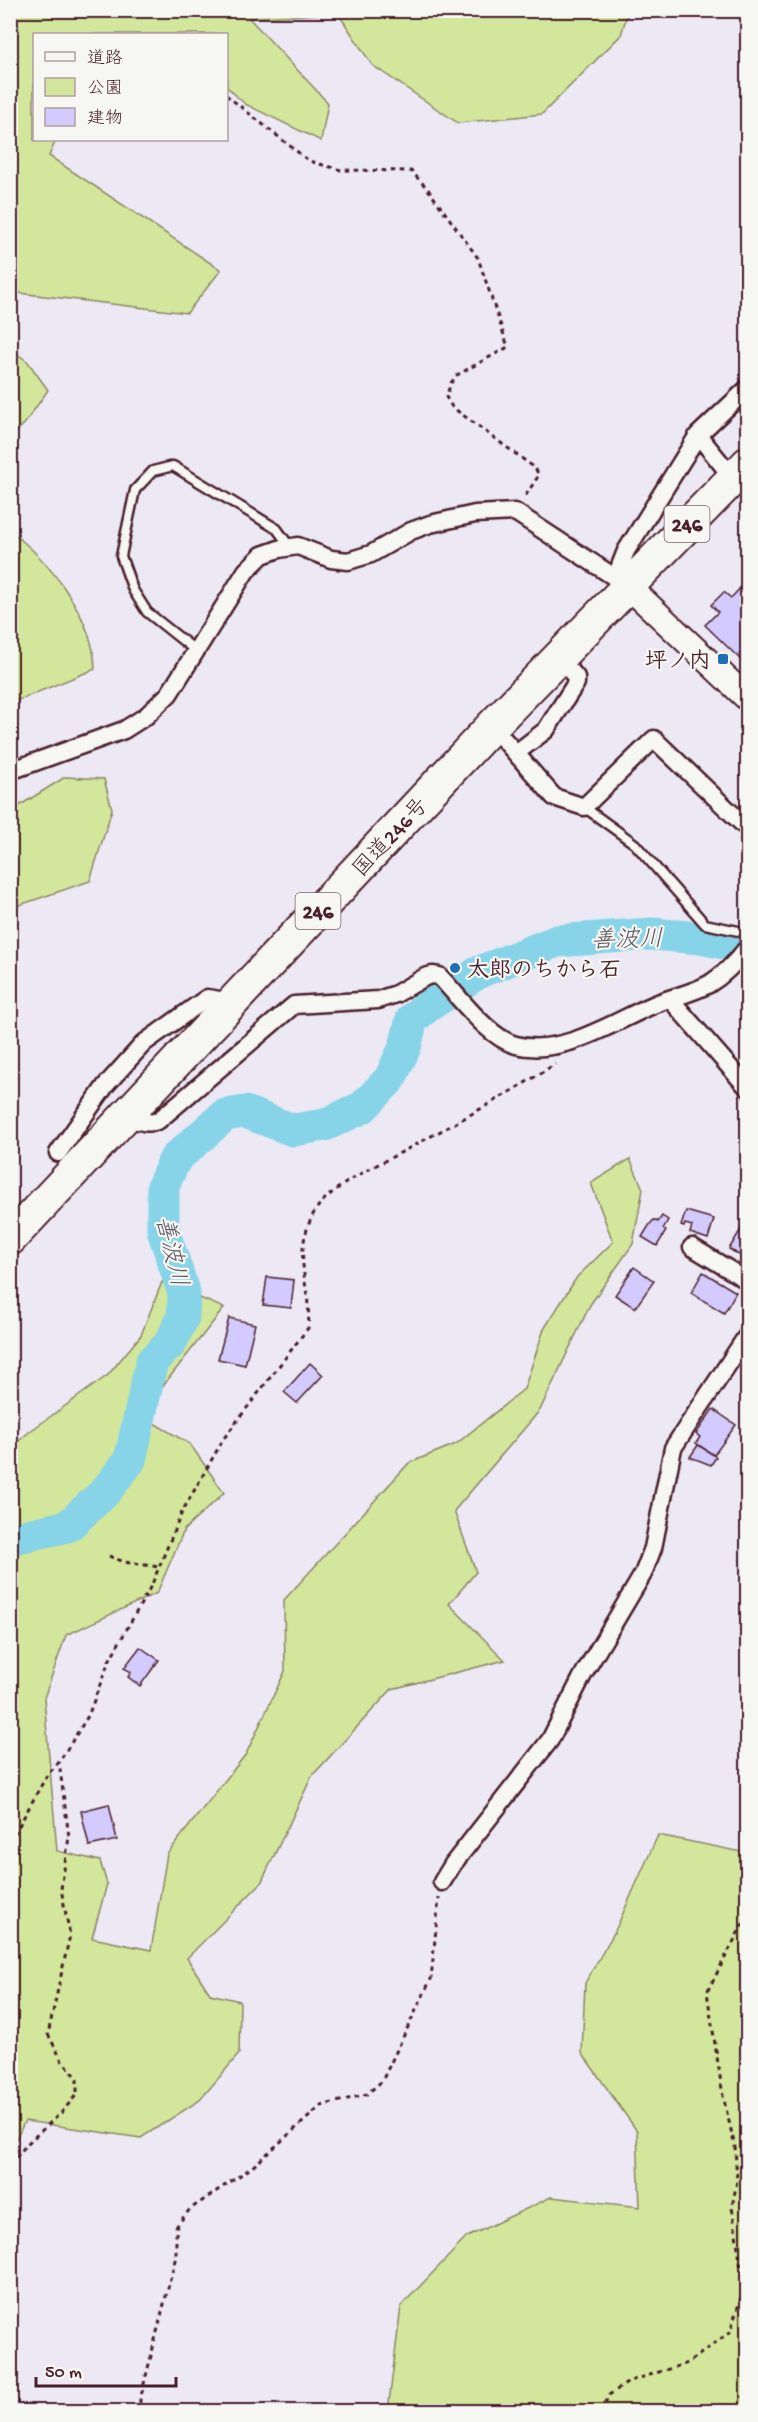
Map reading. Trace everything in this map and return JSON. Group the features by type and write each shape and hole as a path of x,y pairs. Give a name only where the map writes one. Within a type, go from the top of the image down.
{"highway":[{"name":"国道246号","path":"10,1239 558,657 624,576 740,470"}],"street":[{"path":"624,576 630,543 698,435 747,388"},
{"path":"698,435 740,470"},
{"path":"10,771 124,730 146,716 169,694 246,571 262,555 298,546 331,559 348,561 371,554 411,531 430,524 475,514 515,512 624,576 747,699"},
{"path":"516,753 546,730 576,682 576,676 558,657"},
{"path":"492,726 554,796 584,807 654,739 747,829"},
{"path":"126,1117 147,1123 159,1120 294,1005 378,1000 396,994 432,975 439,976 486,1027 500,1038 516,1045 535,1047 582,1038 656,1003 671,1000 708,984 726,972 745,951"},
{"path":"58,1153 106,1085 144,1043 207,998 232,1002"},
{"path":"671,1000 747,1088"},
{"path":"692,1247 747,1281"},
{"path":"442,1882 453,1864 550,1740 583,1675 644,1574 652,1548 673,1448 747,1334"}],"lane":[{"path":"196,651 147,612 133,590 122,556 135,490 153,471 173,466 277,529 290,547"},
{"path":"584,807 634,844 705,924 747,933"}],"path":[{"path":"228,97 309,161 341,170 411,171 427,188 478,258 508,347 457,375 446,397 452,407 535,468 539,475 515,512"},
{"path":"10,1842 47,1775 59,1762 88,1716 109,1661 153,1584 182,1512 225,1438 308,1328 310,1316 302,1253 305,1233 318,1207 361,1174 512,1092 556,1064"},
{"path":"110,1556 124,1562 159,1567"},
{"path":"10,2164 77,2094 77,2077 62,2061 48,2034 70,1935 61,1889 69,1837 59,1762"},
{"path":"139,2412 176,2256 176,2227 190,2209 251,2168 321,2106 367,2094 382,2081 431,1979 437,1910 442,1882"},
{"path":"602,2412 609,2395 630,2381 688,2363 730,2332 744,2288 732,2207 737,2181 735,2147 723,2096 707,1992 747,1914"}],"green space":[{"path":"11,10 628,10 621,35 542,114 458,123 372,65 338,13 249,18 328,103 321,141 245,104 228,88 228,33 33,33 33,141 56,141 49,156 221,270 187,313 11,292"},
{"path":"11,349 28,362 48,390 25,423 11,437"},
{"path":"10,531 40,558 67,592 87,630 93,650 95,669 11,703"},
{"path":"65,777 104,779 112,809 90,881 11,908 11,811"},
{"path":"630,1159 643,1189 633,1244 590,1305 540,1410 454,1511 476,1572 449,1604 505,1660 392,1689 312,1776 261,1883 187,1958 210,1994 240,2001 239,2054 200,2100 141,2138 25,2121 11,2149 11,1448 29,1432 108,1375 141,1335 162,1282 224,1308 140,1415 190,1444 224,1493 184,1530 157,1593 66,1635 44,1698 57,1851 100,1861 107,1884 92,1938 151,1950 167,1854 246,1754 285,1671 284,1600 409,1463 456,1444 524,1389 544,1329 577,1277 613,1242 591,1183"},
{"path":"658,1835 747,1853 747,2411 388,2411 401,2306 467,2237 551,2197 640,2207 637,2131 582,2053 585,1983 615,1931"}],"building":[{"path":"743,585 748,589 748,658 743,662 705,625 718,612 711,605 724,592 731,598"},
{"path":"686,1211 714,1219 708,1239 690,1233 692,1226 685,1224 684,1227 681,1226"},
{"path":"662,1216 668,1220 663,1229 666,1231 657,1246 642,1237 650,1224 654,1220 658,1222"},
{"path":"743,1226 748,1229 748,1252 744,1258 729,1249"},
{"path":"634,1267 654,1281 635,1308 615,1295"},
{"path":"703,1272 736,1292 724,1313 691,1293"},
{"path":"267,1277 294,1280 291,1308 263,1305"},
{"path":"229,1318 255,1324 245,1365 218,1359"},
{"path":"310,1363 323,1375 297,1403 284,1392"},
{"path":"713,1409 736,1425 714,1455 696,1443 700,1437 696,1434"},
{"path":"698,1445 716,1457 711,1465 690,1457"},
{"path":"140,1647 159,1660 140,1686 128,1677 131,1672 124,1668"},
{"path":"109,1804 117,1840 89,1846 81,1811"}],"waterway":[{"name":"善波川","path":"10,1539 68,1526 104,1493 130,1460 152,1361 170,1344 183,1317 184,1293 163,1230 163,1186 175,1159 225,1115 245,1112 293,1130 325,1125 363,1107 390,1079 405,1047 412,1019 479,972 557,941 651,934 701,938 748,948"}],"place":[{"name":"坪ノ内","path":"723,659"},
{"name":"太郎のちから石","path":"455,968"}]}
